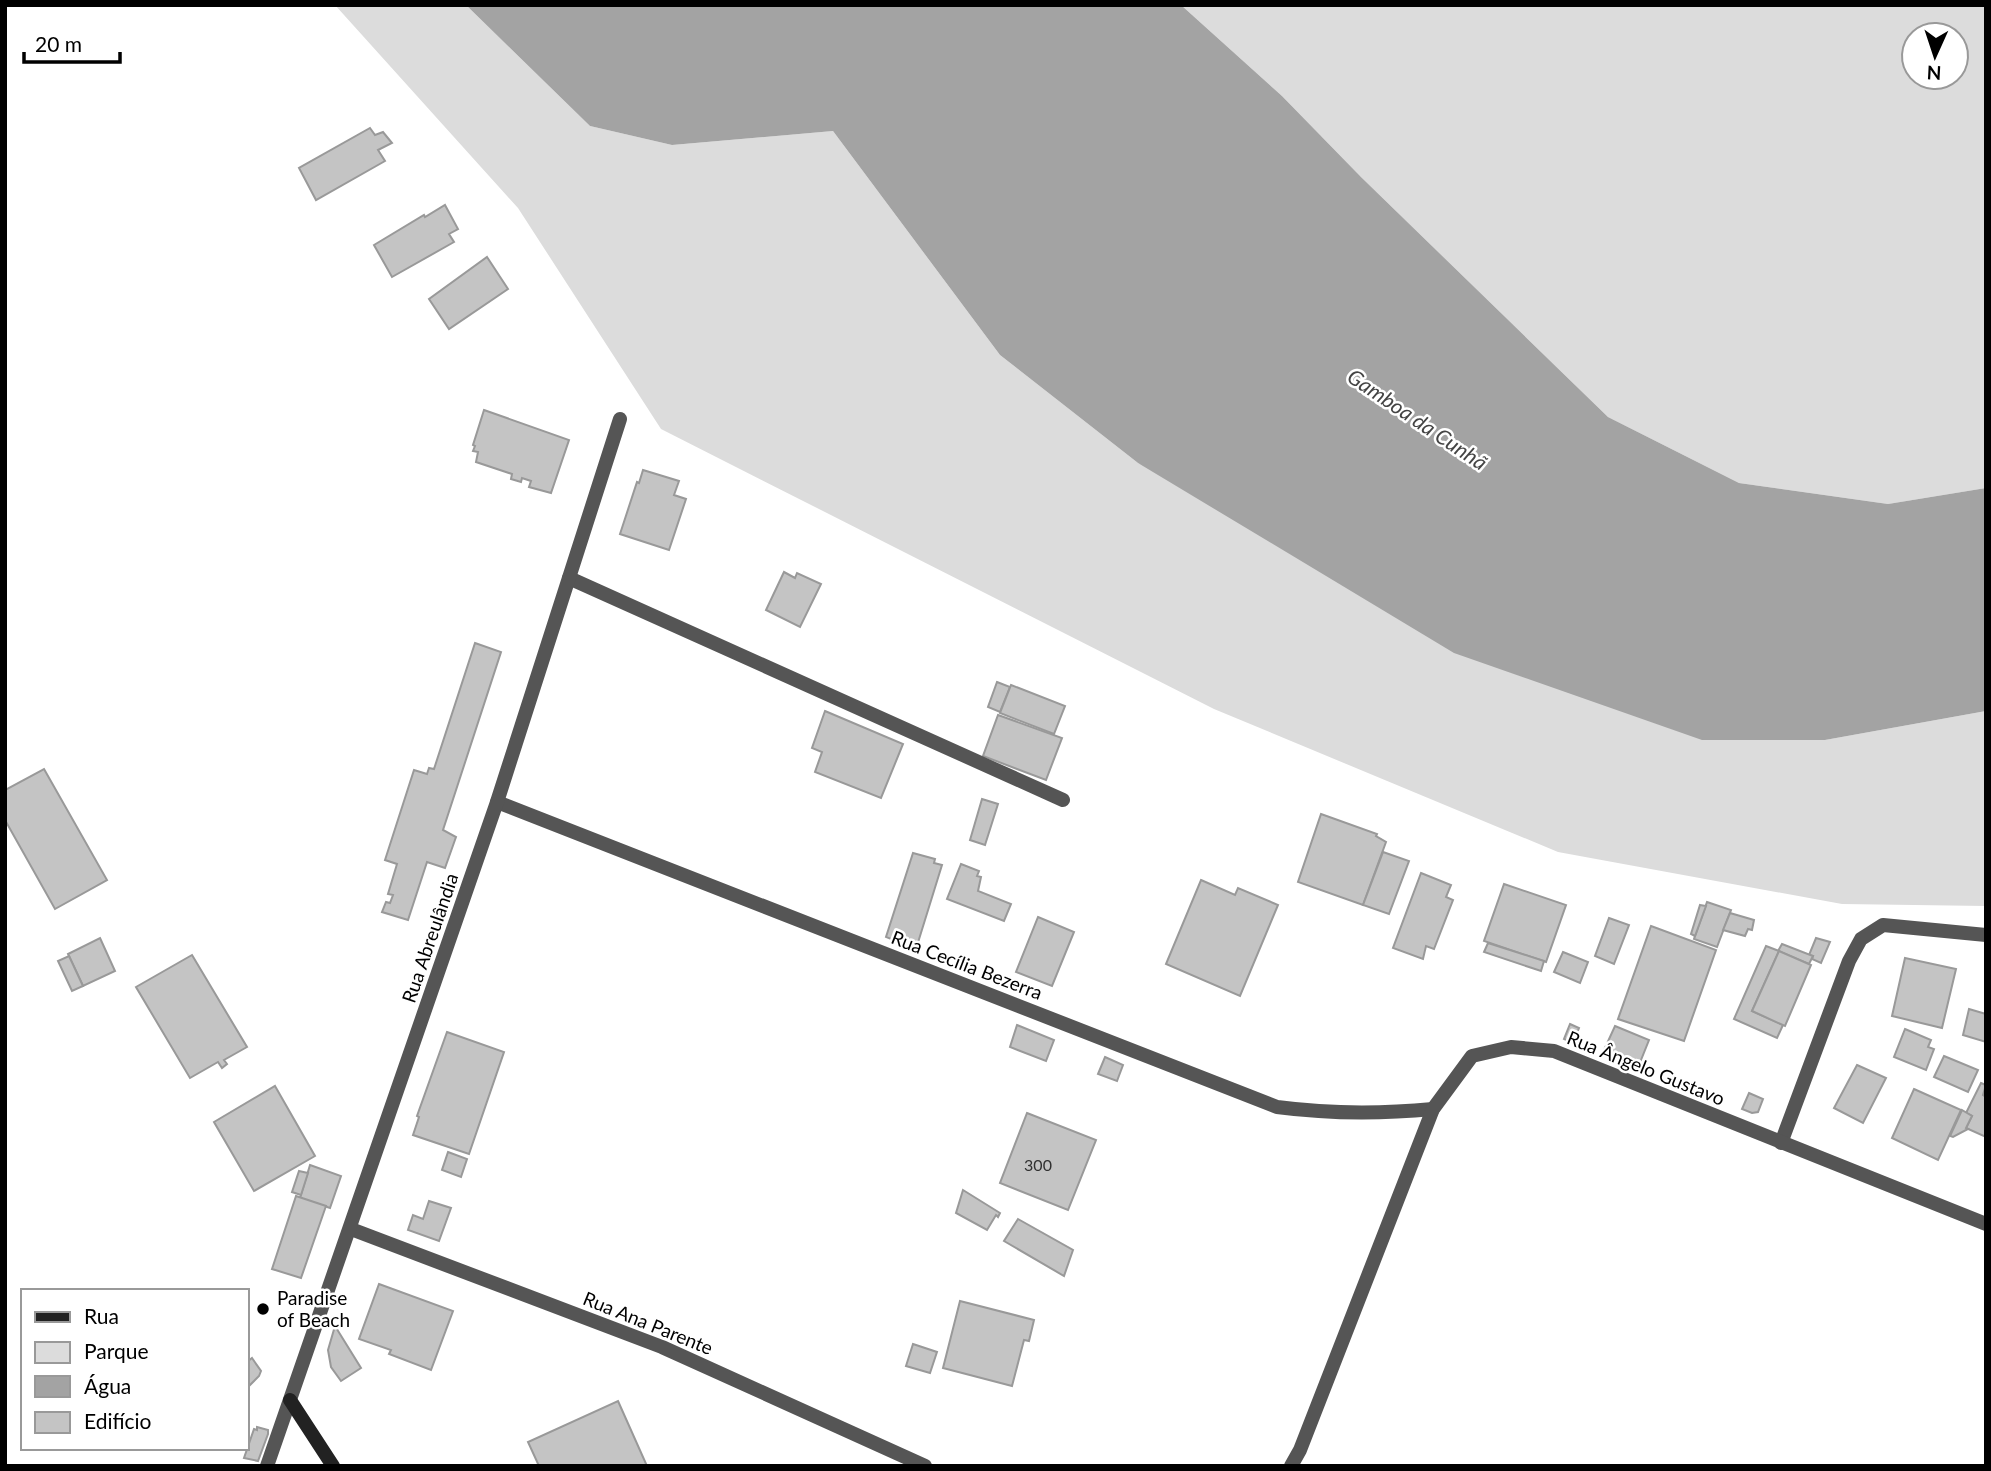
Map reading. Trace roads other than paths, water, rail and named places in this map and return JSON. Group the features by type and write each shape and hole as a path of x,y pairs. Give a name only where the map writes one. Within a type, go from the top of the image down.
{"street":[{"name":"Rua Abreulândia","path":"267,1466 497,802 620,419"},
{"path":"569,578 1063,800"},
{"name":"Rua Cecília Bezerra","path":"497,802 1277,1107 1324,1113 1382,1114 1433,1109"},
{"path":"1781,1143 1849,961 1861,939 1883,925 1986,935"},
{"name":"Rua Ângelo Gustavo","path":"1291,1466 1300,1450 1433,1109 1472,1056 1511,1047 1554,1051 1986,1224"},
{"name":"Rua Ana Parente","path":"351,1229 662,1347 925,1466"},
{"path":"289,1400 333,1466"}],"water":[{"name":"Gamboa da Cunhã","path":"466,5 1181,5 1282,96 1361,177 1608,417 1739,483 1888,504 1986,488 1986,711 1825,740 1702,740 1454,653 1138,463 1000,355 833,131 672,145 590,126"}],"place":[{"name":"Paradise of Beach","path":"263,1309"}]}
